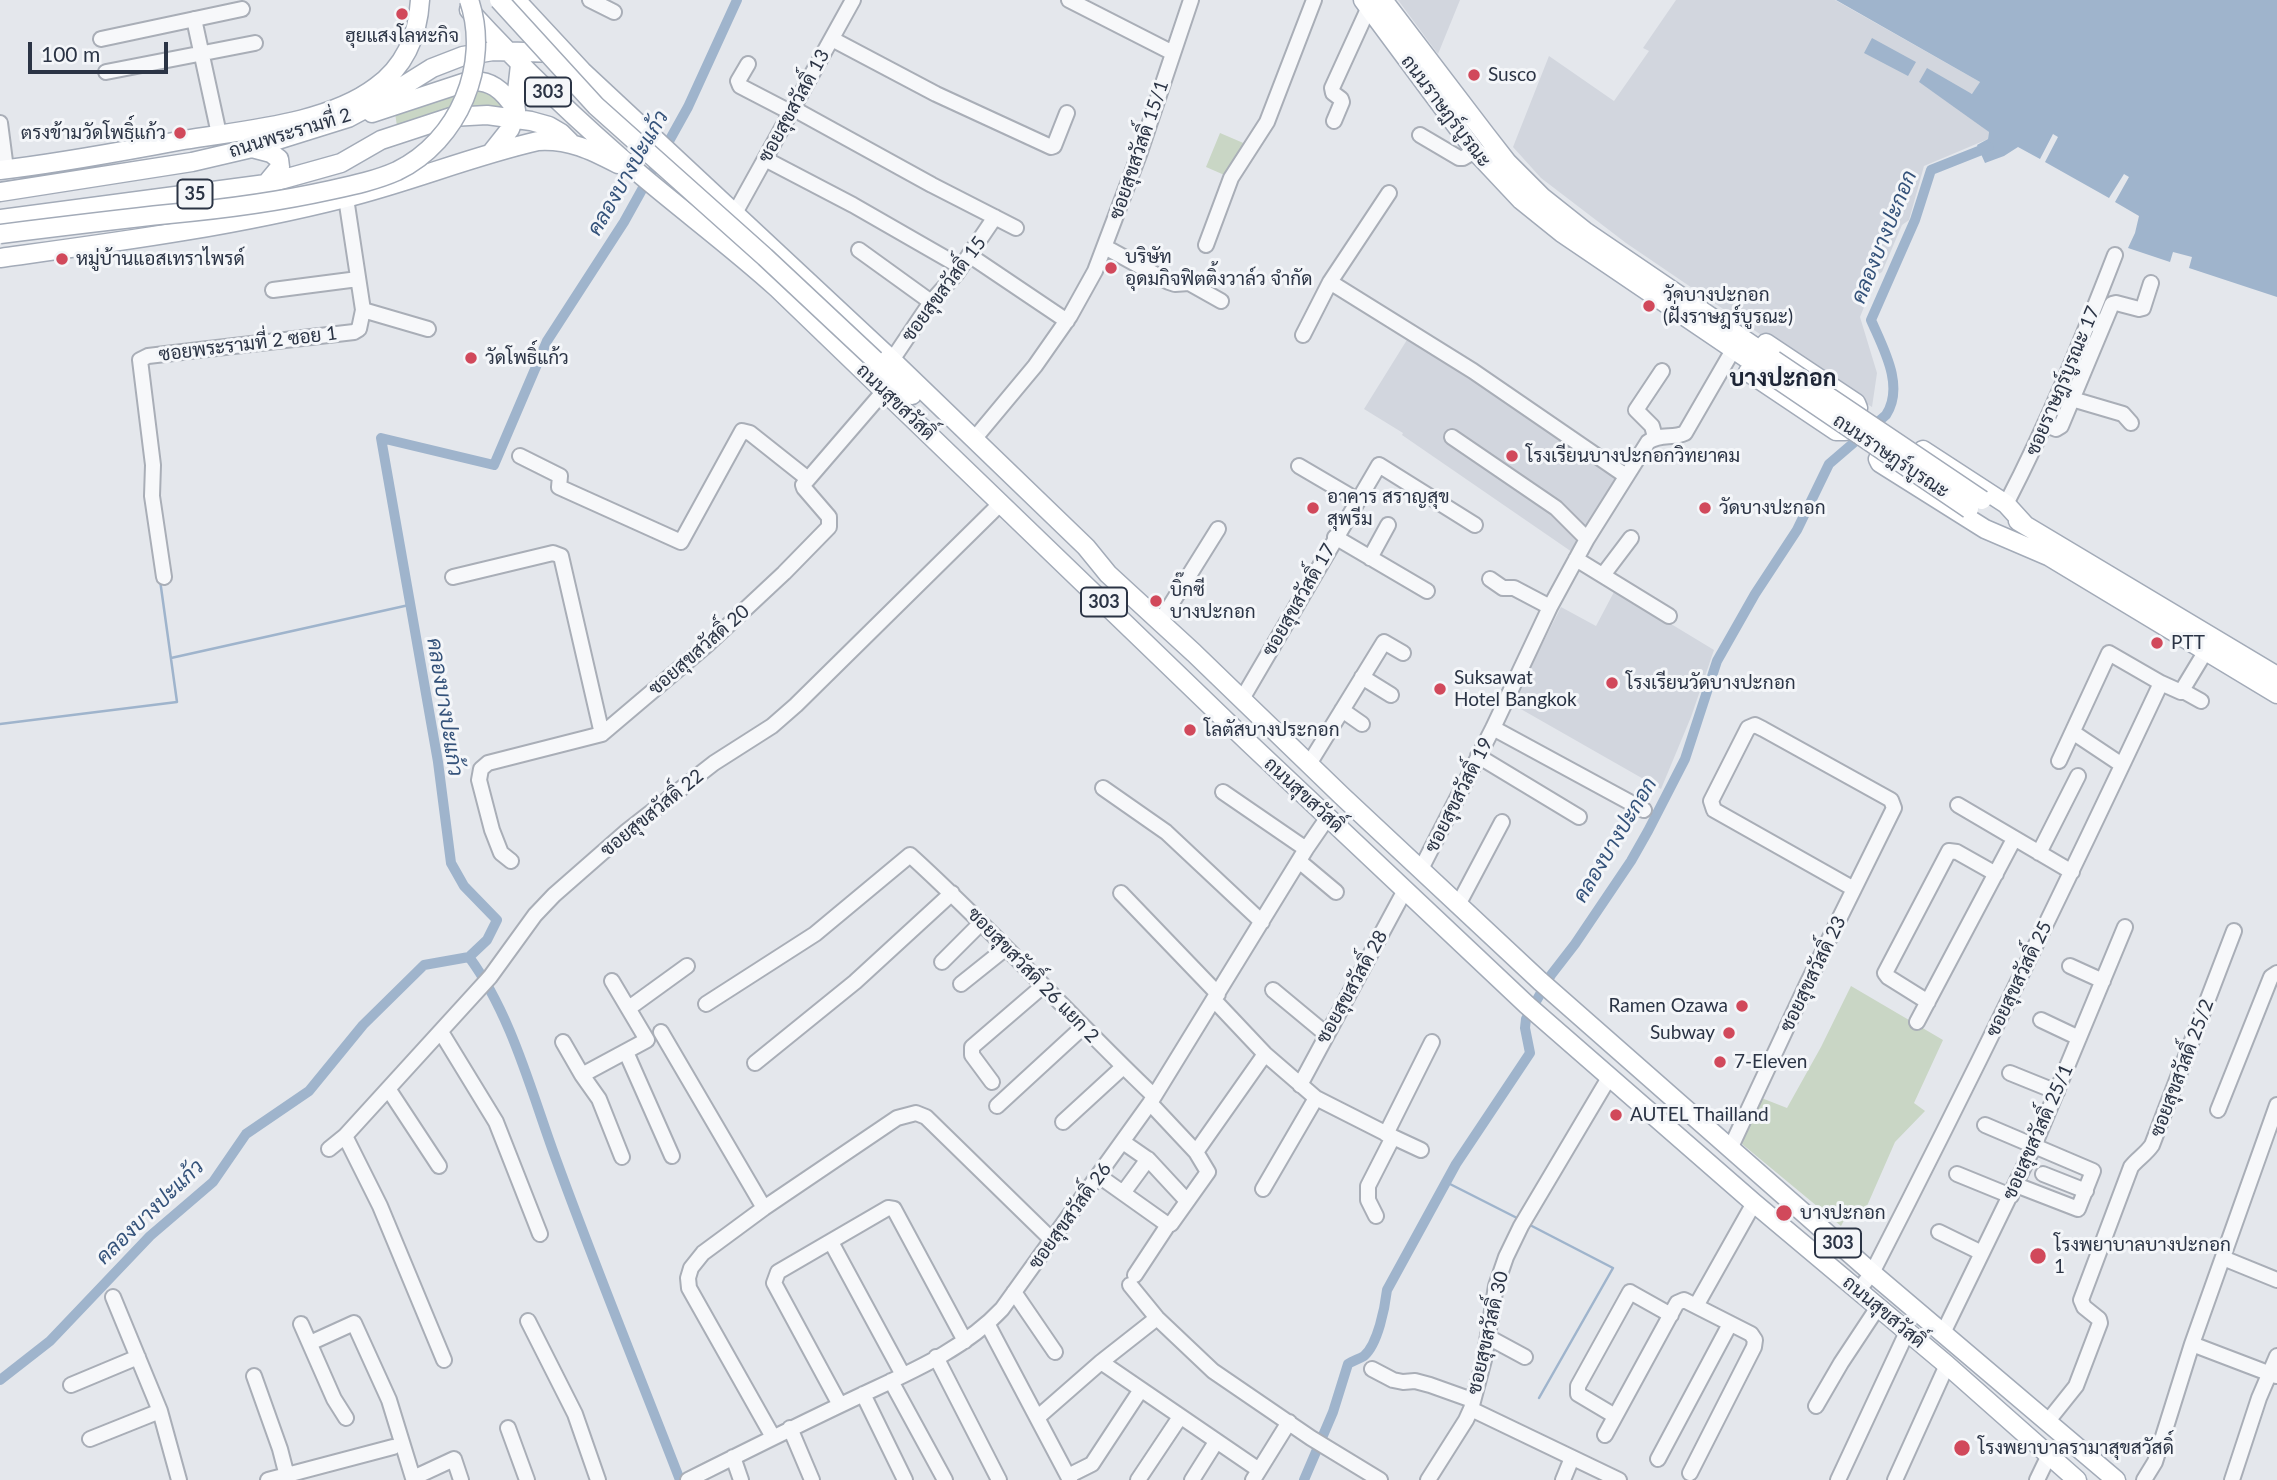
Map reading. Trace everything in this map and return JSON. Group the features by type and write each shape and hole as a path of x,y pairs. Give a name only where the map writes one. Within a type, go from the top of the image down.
{"main road":[{"name":"ถนนพระรามที่ 2","path":"3,170 300,120 352,102 390,75 408,51 414,35 420,0"},
{"name":"ถนนสุขสวัสดิ์","path":"462,0 478,20 516,55 559,102 778,288 1527,1006 1754,1203 1947,1365 2077,1480"},
{"path":"0,233 286,201 397,171 414,162 437,141 453,120 468,90 476,52 475,23 469,0"},
{"path":"499,0 596,106 884,360"},
{"path":"478,20 496,16 514,2 515,114 510,129 491,153"},
{"name":"ถนนสุขสวัสดิ์","path":"514,2 582,71 735,213 884,360 975,438 1086,547 1101,567 1458,905 1730,1149 2116,1480"},
{"name":"ถนนราษฎร์บูรณะ","path":"1372,2 1475,151 1505,186 1540,216 1733,349 1770,366"},
{"name":"ถนนราษฎร์บูรณะ","path":"1372,2 1493,144 1542,197 1586,232 1718,321 1770,366 2048,556 2210,645 2277,676"},
{"name":"ถนนพระรามที่ 2","path":"0,192 192,162 252,148 348,118 432,68 480,52 516,55 557,53 568,57"},
{"path":"559,102 559,85 563,78 570,73 582,71"},
{"path":"348,118 377,112 466,82 480,80 502,90 515,114"},
{"path":"348,118 374,88"},
{"path":"377,112 386,117 388,126 381,140"},
{"name":"ถนนพระรามที่ 2","path":"0,219 266,184 341,163 381,140 450,117 515,114 550,126 570,142"},
{"name":"ถนนพระรามที่ 2","path":"0,258 174,234 296,209 337,200 538,141 570,142 643,176"},
{"path":"252,148 271,153 279,159 280,166 266,184 288,195 337,200"},
{"path":"234,189 273,207 296,209"},
{"path":"1718,321 1770,345 1856,403 1858,408 1845,431 1836,432 1740,367 1733,349"},
{"name":"303","path":"884,360 1010,487 1101,567"},
{"path":"2026,526 2006,504 1896,433 1892,433 1878,459 1880,463 1985,529 2048,556"},
{"name":"ถนนราษฎร์บูรณะ","path":"1975,504 2026,526 2210,645 2277,694"}],"street":[{"path":"590,0 614,12"},
{"name":"ซอยสุขสวัสดิ์ 13","path":"735,213 853,0"},
{"path":"1069,0 1173,53"},
{"name":"ซอยสุขสวัสดิ์ 15/1","path":"975,438 1035,366 1067,321 1095,271 1140,152 1191,0"},
{"path":"1206,245 1231,178 1267,122 1314,0"},
{"path":"1334,121 1342,102 1332,88 1372,2"},
{"path":"101,39 242,9"},
{"path":"194,19 219,134"},
{"path":"832,38 936,94 1051,147 1054,146 1067,113"},
{"path":"106,72 255,43"},
{"path":"748,64 738,82 740,86 1016,228"},
{"path":"0,122 3,170"},
{"path":"1420,135 1460,158 1475,151"},
{"path":"765,159 965,261 1067,321"},
{"path":"1303,335 1330,282 1389,193"},
{"path":"337,200 358,279 363,310 428,329"},
{"name":"ซอยสุขสวัสดิ์ 15","path":"884,360 965,261 995,217"},
{"path":"1105,247 1169,282 1189,283 1221,301"},
{"path":"859,250 931,302"},
{"name":"ซอยราษฎร์บูรณะ 17","path":"2006,504 2046,425 2115,255"},
{"path":"273,290 358,279"},
{"path":"1330,282 1472,371 1626,476"},
{"path":"2046,425 2056,429 2061,426 2112,304 2143,309 2151,283"},
{"name":"ซอยพระรามที่ 2 ซอย 1","path":"164,578 152,496 153,465 140,360 148,356 354,332 359,329 363,310"},
{"path":"1662,371 1636,410 1652,426 1655,437 1679,436 1685,433 1733,349"},
{"path":"520,456 560,476 559,487 681,542 742,431 750,433 808,479 884,391"},
{"path":"2072,399 2123,414 2131,423"},
{"path":"1452,437 1556,508 1587,539"},
{"name":"ซอยสุขสวัสดิ์ 19","path":"1421,869 1576,559 1648,442 1655,437"},
{"name":"ซอยสุขสวัสดิ์ 17","path":"1242,699 1379,465 1475,525"},
{"path":"1299,466 1340,486 1357,500"},
{"name":"ซอยสุขสวัสดิ์ 20","path":"511,861 501,853 492,830 479,780 481,769 488,763 602,734 707,645 829,527 830,517 804,488 803,485 808,479"},
{"name":"ซอยสุขสวัสดิ์ 22","path":"329,1149 389,1090 505,960 535,915 554,895 627,831 713,763 772,726 788,712 1001,503"},
{"path":"1370,558 1388,525"},
{"path":"1160,622 1218,529"},
{"path":"1335,537 1427,591"},
{"path":"1603,575 1631,538"},
{"path":"453,577 553,553 561,556 602,734"},
{"path":"1576,559 1669,616"},
{"path":"1490,579 1503,588 1514,588 1550,607"},
{"path":"1309,764 1384,642 1403,653"},
{"path":"2183,691 2210,645"},
{"path":"2059,761 2109,653 2178,692 2183,691 2202,701"},
{"path":"1363,677 1391,695"},
{"name":"ซอยสุขสวัสดิ์ 25","path":"1858,1291 1872,1273 2072,873 2161,683"},
{"path":"1342,710 1362,724"},
{"name":"ซอยสุขสวัสดิ์ 23","path":"1730,1149 1894,808 1891,800 1755,725 1748,728 1711,801 1714,810 1854,889"},
{"path":"1493,728 1644,810"},
{"path":"2077,735 2122,765"},
{"path":"1478,756 1579,817"},
{"path":"2039,853 2078,776"},
{"path":"1103,788 1166,832 1262,922"},
{"path":"1223,792 1303,855 1336,892"},
{"path":"1958,805 2072,873"},
{"name":"ซอยสุขสวัสดิ์ 26","path":"688,1480 897,1378 965,1341 988,1325 1014,1293 1152,1100 1328,817"},
{"path":"1458,905 1502,822"},
{"path":"1917,1022 2014,839"},
{"path":"1928,1002 1885,973 1905,933 1950,851 1957,852 1996,874"},
{"name":"ซอยสุขสวัสดิ์ 26 แยก 2","path":"706,1004 815,934 910,855 952,892 1123,1067 1196,1152"},
{"name":"ซอยสุขสวัสดิ์ 28","path":"1300,1085 1405,890"},
{"path":"755,1063 855,982 952,892"},
{"path":"1121,893 1265,1054 1300,1085 1316,1098 1421,1150"},
{"path":"942,962 981,923"},
{"name":"ซอยสุขสวัสดิ์ 25/1","path":"1943,1333 2034,1146 2125,928"},
{"name":"ซอยสุขสวัสดิ์ 25/2","path":"2048,1421 2076,1386 2100,1323 2099,1318 2084,1307 2081,1300 2131,1167 2152,1145 2234,931"},
{"path":"961,984 1006,948"},
{"path":"629,1008 687,966"},
{"path":"2070,966 2102,981"},
{"path":"2218,1110 2271,977 2277,974"},
{"path":"582,1075 647,1040 612,981"},
{"path":"992,1082 972,1055 971,1049 1043,986"},
{"path":"1273,990 1326,1034"},
{"path":"2041,1020 2079,1038"},
{"path":"998,1106 1083,1027"},
{"path":"441,1032 496,1122 540,1234"},
{"path":"661,1032 764,1208"},
{"path":"563,1042 599,1099 622,1157"},
{"path":"1376,1216 1368,1200 1368,1186 1432,1042"},
{"path":"626,1052 673,1156"},
{"path":"1265,1054 1196,1152 1208,1171 1168,1225 1133,1280 1157,1318 1213,1371 1311,1438 1380,1480"},
{"path":"1063,1122 1123,1067"},
{"path":"2010,1073 2057,1092"},
{"name":"ซอยสุขสวัสดิ์ 30","path":"1429,1480 1466,1420 1484,1360 1496,1286 1506,1257 1523,1222 1609,1076"},
{"path":"389,1090 439,1166"},
{"path":"1263,1189 1316,1098"},
{"path":"2144,1480 2155,1462 2192,1344 2277,1105"},
{"path":"773,1437 689,1288 688,1278 691,1268 703,1253 764,1208 897,1118 916,1113 926,1117 1052,1240"},
{"path":"1957,1174 2076,1210 2080,1208 2091,1170 1985,1125"},
{"path":"345,1136 380,1206 443,1360"},
{"path":"1123,1142 1148,1159 1188,1201"},
{"path":"1123,1194 1148,1159"},
{"path":"2043,1174 2086,1191"},
{"path":"1099,1176 1168,1225"},
{"path":"1696,1306 1754,1203"},
{"path":"840,1405 774,1283 775,1274 888,1208 894,1209 965,1341"},
{"path":"1939,1232 1982,1253"},
{"path":"831,1242 944,1480"},
{"path":"2223,1258 2277,1280"},
{"path":"1615,1416 1578,1394 1577,1390 1630,1292 1671,1315"},
{"path":"1014,1293 1055,1352"},
{"path":"113,1297 160,1411 179,1480"},
{"path":"1605,1435 1677,1303 1684,1300 1751,1334 1755,1340 1754,1347 1690,1473"},
{"path":"1816,1406 1878,1307"},
{"path":"1037,1418 1157,1318"},
{"path":"528,1321 575,1414 598,1480"},
{"path":"310,1343 354,1323 389,1400 413,1478 454,1459 461,1480"},
{"path":"302,1324 345,1418"},
{"path":"1658,1459 1730,1324"},
{"path":"988,1325 1069,1478 1092,1464 1140,1391"},
{"path":"1838,1480 1907,1332"},
{"path":"1488,1337 1525,1357"},
{"path":"2192,1344 2273,1375"},
{"path":"2232,1480 2259,1398 2273,1375 2277,1356"},
{"path":"71,1385 138,1357"},
{"path":"936,1357 999,1480"},
{"path":"1101,1362 1216,1443 1256,1475 1289,1422"},
{"path":"1895,1480 1947,1365"},
{"path":"1372,1369 1393,1380 1430,1385 1616,1479"},
{"path":"254,1376 280,1449 287,1478"},
{"path":"863,1394 905,1480"},
{"path":"90,1438 160,1411"},
{"path":"1138,1480 1180,1417"},
{"path":"508,1428 527,1480"},
{"path":"790,1429 812,1480"},
{"path":"1192,1480 1216,1443"},
{"path":"268,1480 287,1478 393,1447"},
{"path":"2037,1480 2049,1455"},
{"path":"733,1457 741,1480"},
{"path":"1563,1480 1572,1458"}],"shaded area":[{"path":"1398,0 1460,0 1438,54 1429,42"},
{"path":"1676,0 1835,0 1980,82 1973,94 1919,82 1977,122 1989,132 1988,139 1924,166 1909,220 1902,225 1860,317 1877,373 1872,407 1829,381 1626,243 1541,178 1513,147 1549,56 1614,101 1649,51 1643,48"},
{"name":"โรงเรียนบางปะกอกวิทยาคม","path":"1410,335 1622,476 1588,530 1579,536 1572,552 1402,435 1403,433 1364,409"},
{"name":"โรงเรียนวัดบางปะกอก","path":"1615,590 1714,650 1691,717 1661,789 1512,704 1561,607 1596,626"}],"green space":[{"path":"479,86 500,101 502,111 397,126 395,113"},
{"path":"1220,133 1248,145 1229,177 1206,167"},
{"path":"1851,986 1943,1040 1914,1103 1925,1111 1895,1142 1863,1215 1850,1209 1841,1226 1742,1144 1759,1097 1787,1108"}],"water":[{"path":"1836,0 2277,0 2277,297 2189,268 2192,257 2173,252 2170,262 2128,248 2139,216 2115,202 2129,177 2124,174 2109,198 2045,162 2058,137 2053,134 2040,159 2018,147 1985,163 1977,145 1988,139 1989,132 1919,82 1927,68 1972,94 1980,82"},
{"path":"1872,38 1916,62 1908,76 1864,53"}],"waterway":[{"name":"คลองบางปะแก้ว","path":"0,1380 50,1341 150,1236 213,1182 246,1134 309,1091 363,1025 424,965 469,957 487,940 497,920 464,886 451,863 438,762 381,438 494,465 547,341 624,222 688,107 737,0"},
{"name":"คลองบางปะกอก","path":"1304,1480 1333,1412 1348,1364 1364,1356 1377,1334 1387,1290 1456,1164 1530,1053 1526,1019 1551,975 1631,861 1685,759 1717,661 1755,594 1797,530 1829,464 1886,415 1891,404 1893,380 1871,320 1915,220 1931,170 1989,147"},
{"path":"0,724 177,702 160,580"},
{"path":"171,658 409,605"},
{"path":"469,957 497,1004 520,1056 587,1242 680,1480"},
{"path":"1446,1182 1519,1219"},
{"path":"1528,1224 1613,1268 1539,1398"}],"place":[{"name":"ฮุยแสงโลหะกิจ","path":"402,14"},
{"name":"Susco","path":"1474,75"},
{"name":"ตรงข้ามวัดโพธฺิ์แก้ว","path":"180,133"},
{"name":"หมู่บ้านแอสเทราไพรด์","path":"62,259"},
{"name":"บริษัท อุดมกิจฟิตติ้งวาล์ว จำกัด","path":"1111,268"},
{"name":"วัดบางปะกอก (ฝั่งราษฎร์บูรณะ)","path":"1649,306"},
{"name":"วัดโพธิ์แก้ว","path":"471,358"},
{"name":"โรงเรียนบางปะกอกวิทยาคม","path":"1512,456"},
{"name":"อาคาร สราญสุข สุพรีม","path":"1313,508"},
{"name":"วัดบางปะกอก","path":"1705,508"},
{"name":"บิ๊กซี บางปะกอก","path":"1156,601"},
{"name":"PTT","path":"2157,643"},
{"name":"โรงเรียนวัดบางปะกอก","path":"1612,683"},
{"name":"Suksawat Hotel Bangkok","path":"1440,689"},
{"name":"โลตัสบางประกอก","path":"1190,730"},
{"name":"Ramen Ozawa","path":"1742,1006"},
{"name":"Subway","path":"1729,1033"},
{"name":"7-Eleven","path":"1720,1062"},
{"name":"AUTEL Thailland","path":"1616,1115"},
{"name":"บางปะกอก","path":"1784,1213"},
{"name":"โรงพยาบาลบางปะกอก 1","path":"2038,1256"},
{"name":"โรงพยาบาลรามาสุขสวัสดิ์","path":"1962,1448"}],"district":[{"name":"บางปะกอก","path":"1783,379"}]}
